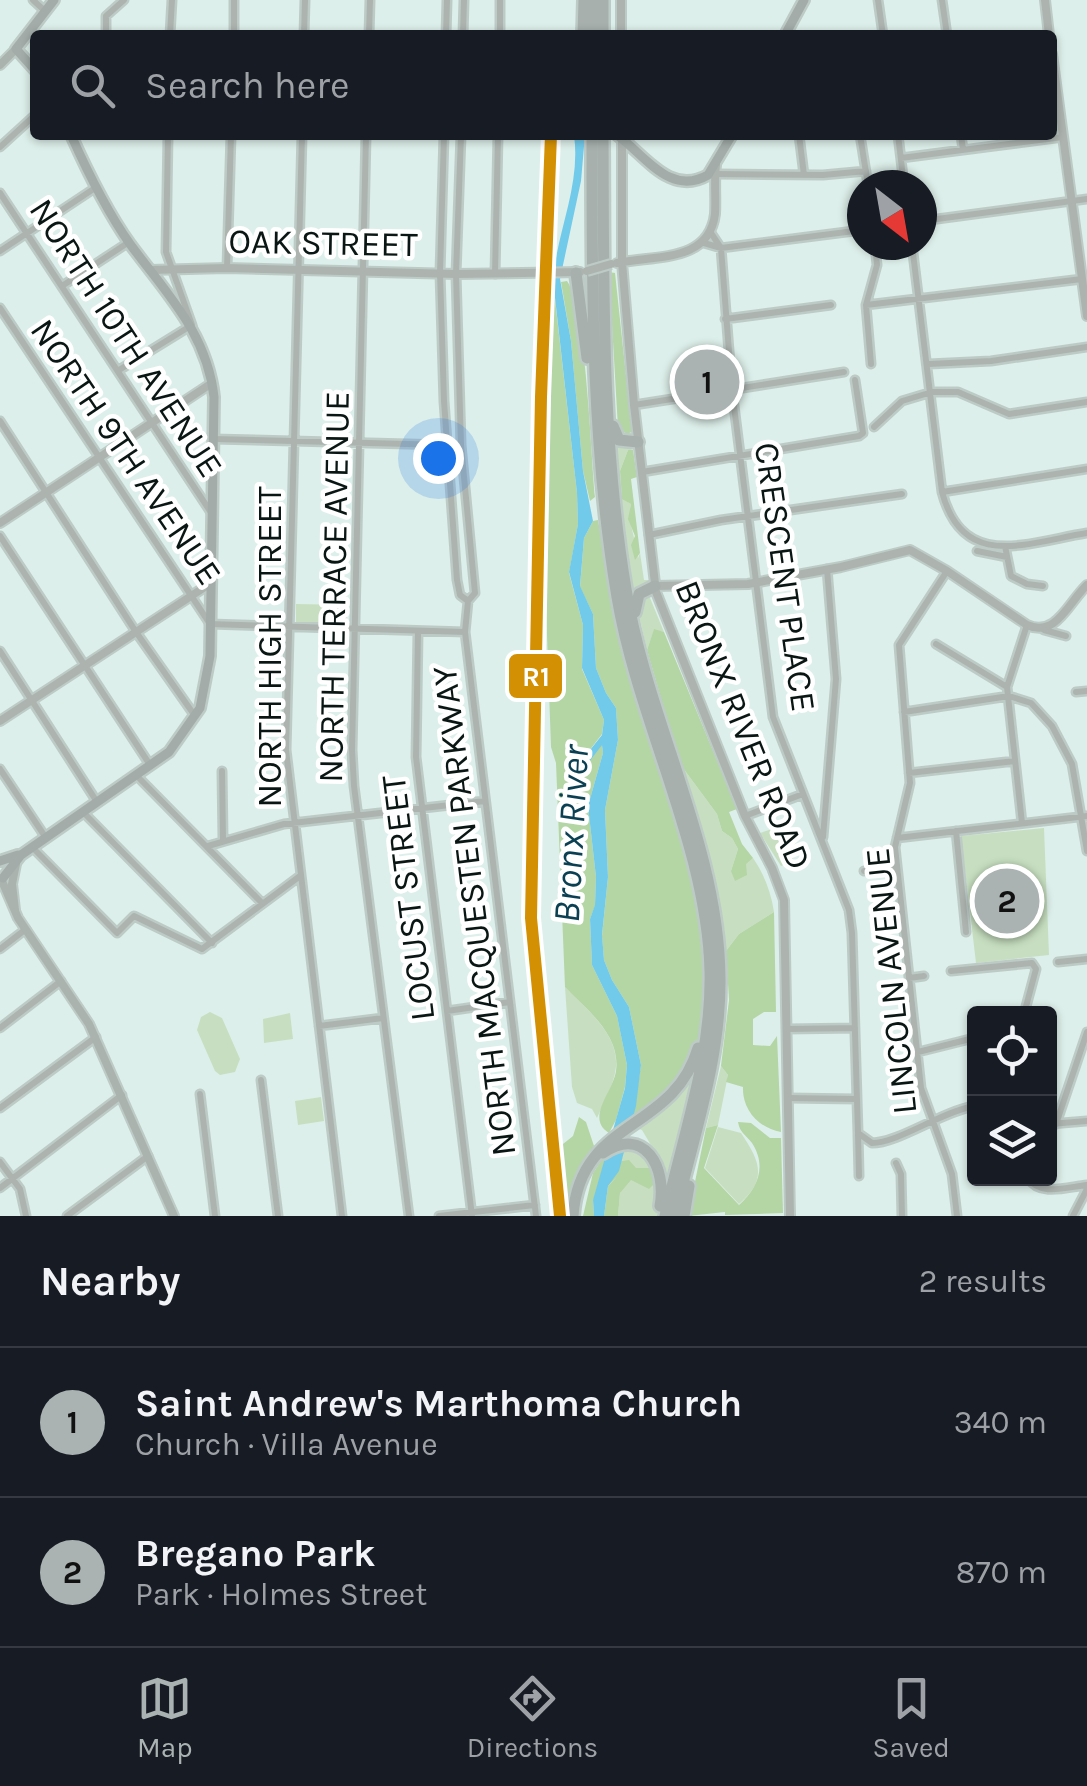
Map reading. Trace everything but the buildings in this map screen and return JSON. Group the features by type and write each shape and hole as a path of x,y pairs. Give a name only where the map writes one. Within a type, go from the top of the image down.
{"highway":[{"path":"584,0 586,30"},
{"path":"587,30 592,0"},
{"path":"603,0 603,30"},
{"path":"592,140 605,510 617,600 644,710 700,891 708,941 709,1011 696,1090 662,1216"},
{"path":"603,140 601,396 616,437 638,442"},
{"path":"577,272 601,396 635,636 658,722 698,843 716,924 719,1021 675,1216"},
{"path":"635,636 637,596 655,586"},
{"path":"576,1216 580,1180 595,1153 663,1104 688,1076 709,1011"},
{"path":"684,1216 696,1134"},
{"path":"576,1216 594,1164 605,1151 625,1144 643,1149 657,1164 662,1183 662,1216"}],"main road":[{"path":"34,30 54,0"},
{"path":"788,30 804,0"},
{"path":"0,64 19,52 30,36"},
{"path":"19,52 30,64"},
{"path":"2,881 19,856 151,766 178,742 196,717 204,696 210,624 212,383 192,326 129,242 95,188 73,140"},
{"path":"624,140 665,176 683,182 700,180 716,170 730,140"},
{"path":"19,856 0,860 2,881 17,916 96,1037 174,1216"},
{"path":"17,916 12,884 19,856"},
{"path":"0,900 17,916"}],"street":[{"path":"33,0 46,12"},
{"path":"106,30 106,16 124,0"},
{"path":"170,30 172,0"},
{"path":"234,0 234,30"},
{"path":"304,30 305,0"},
{"path":"369,30 370,0"},
{"path":"446,30 447,0"},
{"path":"463,30 464,0"},
{"path":"500,0 500,30"},
{"path":"621,0 621,30"},
{"path":"878,0 882,30"},
{"path":"942,0 946,30"},
{"path":"1044,0 1048,30"},
{"path":"1057,91 1087,316"},
{"path":"0,147 30,119"},
{"path":"1057,137 1063,136"},
{"path":"119,370 192,326 166,252 168,140"},
{"path":"228,268 232,140"},
{"name":"NORTH HIGH STREET","path":"302,140 286,750 342,1216"},
{"name":"NORTH TERRACE AVENUE","path":"366,140 352,713 358,818 409,1216"},
{"name":"NORTH MACQUESTEN PARKWAY","path":"444,140 440,273 446,445 460,595 468,600"},
{"name":"NORTH MACQUESTEN PARKWAY","path":"461,140 456,274 461,445 475,593 468,600 465,632 536,1216"},
{"path":"495,274 498,140"},
{"name":"BRONX RIVER ROAD","path":"620,140 622,262 655,586 745,816 784,900 790,1216"},
{"path":"800,140 804,175"},
{"path":"861,140 866,170"},
{"path":"899,140 902,170"},
{"path":"962,140 963,150"},
{"path":"1002,140 1002,144"},
{"path":"901,158 1032,140"},
{"path":"847,172 804,175 716,170 715,212 704,243 721,248 847,232"},
{"path":"0,251 95,188"},
{"name":"NORTH 10TH AVENUE","path":"0,192 210,511"},
{"path":"937,219 1087,199"},
{"path":"710,232 721,248"},
{"path":"62,286 129,242"},
{"name":"OAK STREET","path":"150,270 552,274 690,251 704,243"},
{"name":"CRESCENT PLACE","path":"721,248 732,390 773,718 849,910 858,1133"},
{"path":"871,364 866,305 876,260"},
{"path":"915,260 942,492 950,518 963,534 987,546 1087,533"},
{"path":"866,305 1082,279"},
{"path":"725,320 831,305"},
{"name":"NORTH 9TH AVENUE","path":"0,308 210,624"},
{"path":"929,364 991,361 1087,347"},
{"path":"634,405 844,372"},
{"path":"642,472 850,439 863,433 855,380"},
{"path":"0,523 212,383"},
{"path":"874,427 902,401 932,392 958,392 1009,414 1087,402"},
{"path":"0,422 196,717"},
{"path":"213,439 446,445"},
{"path":"942,492 1087,469"},
{"path":"648,535 902,494"},
{"path":"0,536 151,766"},
{"path":"1005,546 1011,576 1043,586"},
{"path":"655,586 755,583 910,550 1026,625 1066,636"},
{"path":"977,551 1008,557"},
{"path":"822,842 836,679 827,569"},
{"name":"LINCOLN AVENUE","path":"947,572 899,646 910,772 897,838 897,867 921,1088 952,1174 958,1216"},
{"path":"0,721 211,583"},
{"path":"1044,630 1087,586"},
{"path":"210,624 465,632"},
{"path":"1022,823 1008,691 1026,625"},
{"name":"LOCUST STREET","path":"418,632 416,757 472,1214"},
{"path":"936,644 1030,703 1052,726 1072,764 1087,851"},
{"path":"0,651 98,802"},
{"path":"904,712 1008,691"},
{"path":"1076,692 1087,691"},
{"path":"910,772 1015,761"},
{"path":"0,768 46,838"},
{"path":"222,771 223,840"},
{"path":"136,776 262,903"},
{"path":"745,816 803,794"},
{"path":"208,846 293,824 485,801"},
{"path":"83,812 212,942"},
{"path":"897,838 1084,816"},
{"path":"956,831 966,932"},
{"path":"32,847 116,932 134,916 202,949 300,876"},
{"path":"864,871 897,867"},
{"path":"0,949 26,929"},
{"path":"1058,962 1087,958"},
{"path":"952,971 1032,963 1036,970 1026,1006"},
{"path":"909,978 924,976"},
{"path":"0,1028 61,981"},
{"path":"447,1012 510,1002"},
{"path":"319,1026 383,1018"},
{"path":"787,1029 855,1028"},
{"path":"1057,1113 1087,1032"},
{"path":"0,1108 96,1037"},
{"path":"918,1052 967,1040"},
{"path":"261,1080 278,1216"},
{"path":"200,1094 214,1216"},
{"path":"0,1188 122,1095"},
{"path":"788,1098 857,1099"},
{"path":"858,1133 872,1143 885,1142 930,1120 967,1108"},
{"path":"1057,1124 1087,1122"},
{"path":"858,1133 859,1176"},
{"path":"67,1216 148,1156"},
{"path":"0,1162 20,1189 26,1216"},
{"path":"896,1163 901,1174 902,1216"},
{"path":"1032,1186 1043,1190 1087,1187 1074,1216"},
{"path":"439,1216 534,1205"}],"green space":[{"path":"609,272 615,273 632,432 627,434 618,428"},
{"path":"567,281 583,350 595,497 590,501 583,471 571,341 561,282"},
{"path":"553,282 577,493 578,524 569,573 583,625 582,669 604,720 602,734 579,764 602,744 588,806 596,877 595,906 590,919 592,965 617,1016 627,1065 625,1087 609,1133 602,1127 600,1112 616,1071 613,1046 601,1024 565,987 546,607"},
{"path":"615,443 633,450 628,450 620,471 622,498 631,504 638,558 640,553 644,580 650,580 633,600"},
{"path":"628,450 633,450 637,477 631,479 640,553 635,560 631,545 635,536 628,519 631,504 622,499 620,471"},
{"path":"598,520 626,660 682,845 703,951 705,1002 696,1048 672,1092 633,1118 641,1065 629,1007 604,960 602,936 608,877 605,810 618,740 616,708 596,668 593,614 580,587 584,538 593,521"},
{"path":"648,593 664,632 654,630 647,650 637,607 641,594"},
{"path":"296,604 347,605 347,623 296,623"},
{"path":"654,629 664,632 737,809 729,812 742,844 753,858 746,864 747,875 735,881 731,871 738,849 722,831 717,814 680,764 647,650"},
{"path":"680,764 717,814 722,831 738,849 731,871 753,858 771,897 774,912 739,934 726,951 708,856"},
{"path":"785,825 793,861 781,866 760,833"},
{"path":"1044,828 1049,955 976,963 961,836"},
{"path":"774,912 776,1012 764,1012 753,1019 753,1045 770,1046 777,1036 781,1132 753,1116 745,1103 743,1087 726,1082 728,1075 721,1066 729,1000 726,951 739,934"},
{"path":"565,987 593,1015 614,1048 615,1073 597,1118 592,1109 577,1103 572,1087"},
{"path":"210,1012 222,1018 240,1059 235,1072 220,1075 215,1071 197,1030 201,1017"},
{"path":"290,1013 293,1039 264,1043 263,1019"},
{"path":"721,1066 728,1075 718,1125 706,1128"},
{"path":"692,1074 687,1113 666,1185 661,1162 642,1130 634,1127"},
{"path":"321,1097 324,1121 298,1125 295,1101"},
{"path":"579,1117 586,1122 594,1146 570,1206 565,1205 558,1148 573,1136"},
{"path":"738,1122 751,1123 770,1138 781,1138 783,1213 688,1216 706,1128 718,1125 704,1168 739,1205 755,1184 757,1152"},
{"path":"718,1127 741,1133 756,1161 754,1186 739,1204 705,1168"},
{"path":"630,1148 650,1157 660,1198 657,1216 618,1216 620,1193 636,1168 616,1162 612,1150"},
{"path":"605,1155 616,1162 629,1160 636,1168 650,1168 657,1181 649,1189 631,1180 620,1193 618,1216 604,1216 608,1186 617,1177 593,1200 594,1216 583,1216 593,1173"}],"water":[{"path":"574,140 585,140 581,181 560,279 571,341 583,471 593,521 584,538 580,586 593,614 596,668 616,708 618,740 605,810 608,877 602,935 604,960 629,1007 641,1065 636,1106 619,1171 608,1186 604,1216 594,1216 593,1200 625,1088 627,1065 617,1016 592,965 590,919 596,877 588,806 602,745 582,771 579,764 602,735 604,720 582,668 583,625 569,572 578,524 577,493 553,280"}],"transit line":[{"name":"R1","path":"551,140 541,397 531,918 560,1216"}],"place":[{"name":"Saint Andrew's Marthoma Church","path":"707,382"},
{"name":"Bregano Park","path":"1007,901"}],"water label":[{"name":"Bronx River","path":"571,834"}]}
